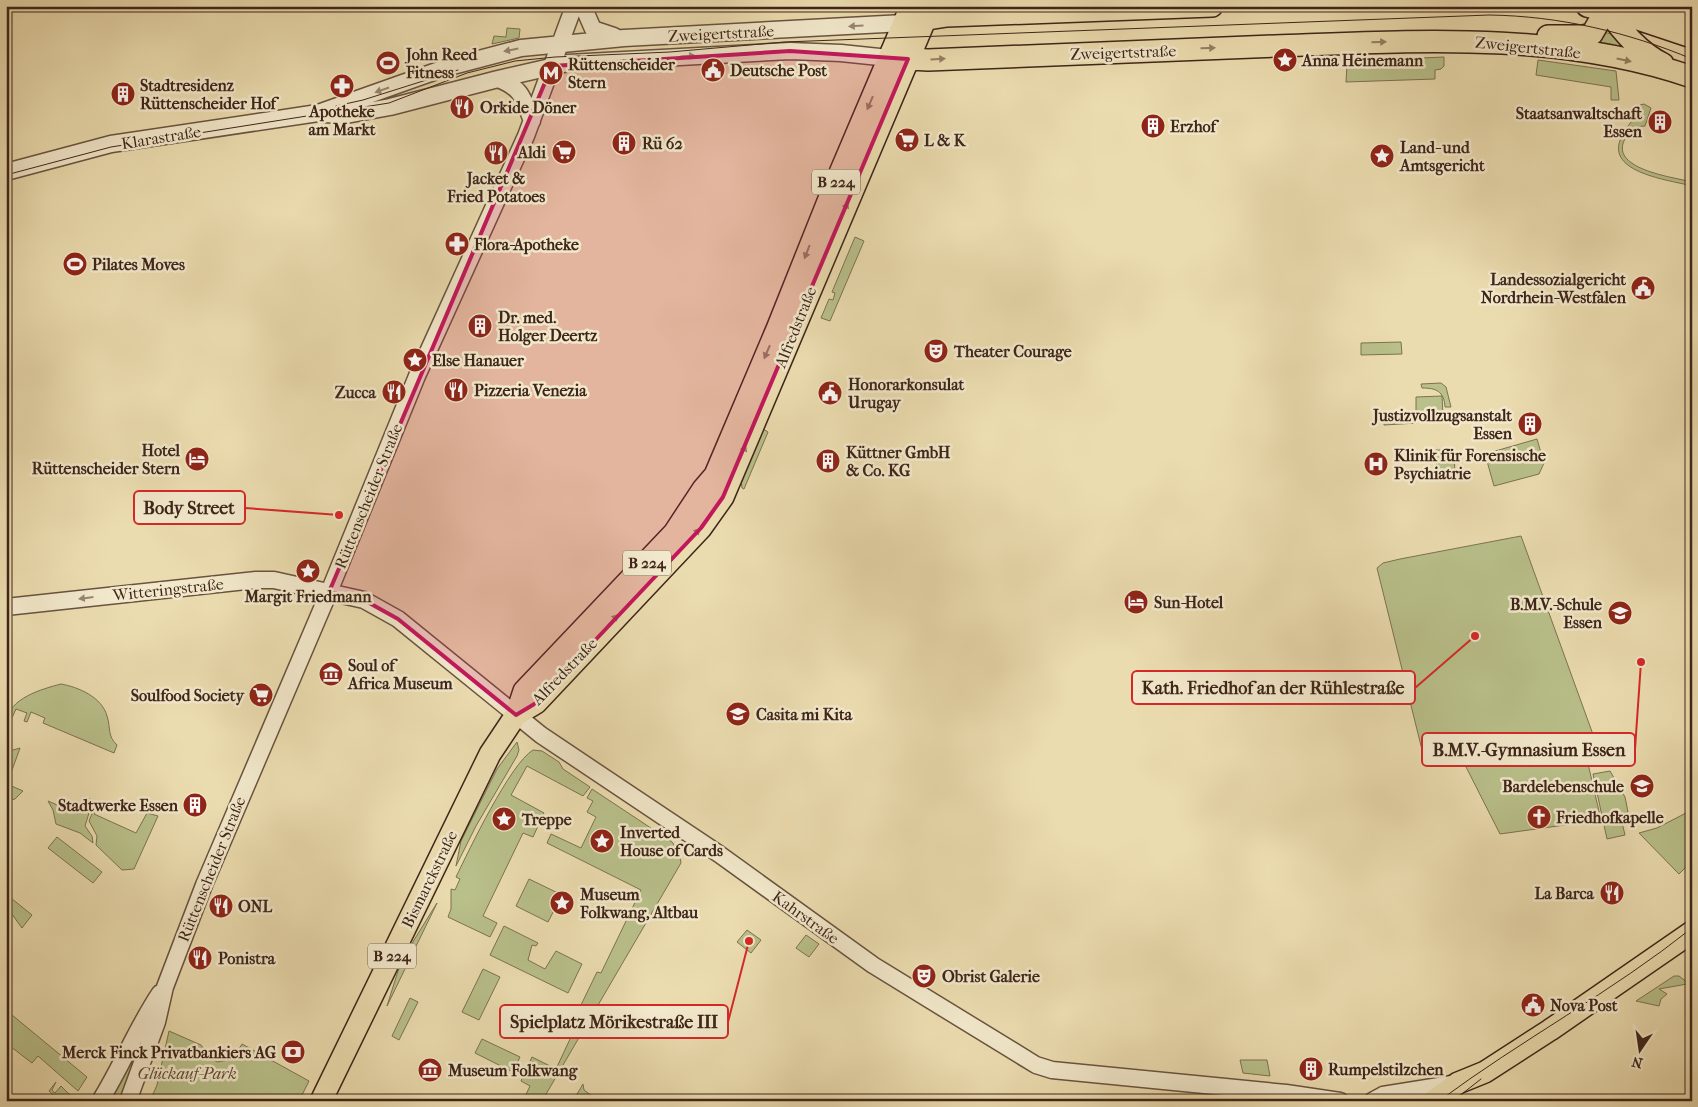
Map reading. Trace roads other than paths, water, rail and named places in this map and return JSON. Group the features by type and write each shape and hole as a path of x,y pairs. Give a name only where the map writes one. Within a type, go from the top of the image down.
{"main road":[{"name":"Zweigertstraße","path":"918,14 947,16 1212,6"},
{"path":"1660,6 1692,23"},
{"path":"1601,7 1692,37"},
{"path":"1514,44 1534,36 1590,35 1596,30 1601,7"},
{"path":"1601,7 1618,28 1653,59 1688,76"},
{"name":"Alfredstraße","path":"516,715 524,691 674,533 715,475 786,307 831,194 918,14"},
{"name":"Zweigertstraße","path":"898,58 1348,43 1473,41 1576,51 1688,76"},
{"name":"Bismarckstraße","path":"321,1101 490,754 516,715"},
{"path":"1433,1101 1458,1092 1485,1072 1632,976 1692,932"}],"street":[{"name":"Rüttenscheider Straße","path":"128,1101 157,1022 165,987 211,867 329,592 417,376 532,121 574,6"},
{"path":"583,6 594,29 624,38"},
{"name":"Zweigertstraße","path":"559,44 918,14"},
{"name":"Klarastraße","path":"6,172 111,144 318,113 480,58 521,48 559,44"},
{"name":"Zweigertstraße","path":"552,66 597,61 790,51 898,58"},
{"name":"Klarastraße","path":"318,113 346,115 390,107 498,78 552,66"},
{"path":"498,78 515,86 522,94 532,121"},
{"name":"Witteringstraße","path":"6,607 256,580 274,580 329,592"},
{"name":"Kahrstraße","path":"329,592 364,600 398,618 543,737 718,854 873,965 1036,1065 1052,1070 1286,1093 1340,1101"},
{"name":"Rüttenscheider Straße","path":"100,1101 116,1075 147,1013 165,987"},
{"path":"1372,1101 1383,1095 1458,1092"}],"tram line":[{"path":"6,175 111,147 389,103 467,73 515,61 555,57 670,52 784,42 1489,15 1541,18 1593,27 1668,49 1692,59"},
{"path":"336,106 363,100 458,70"},
{"path":"1439,1101 1502,1057 1598,995 1692,928"},
{"path":"1453,1101 1481,1079"}],"place":[{"name":"Anna Heinemann","path":"1285,60"},
{"name":"John Reed Fitness","path":"388,63"},
{"name":"Deutsche Post","path":"713,70"},
{"name":"Rüttenscheider Stern","path":"551,73"},
{"name":"Apotheke am Markt","path":"342,86"},
{"name":"Stadtresidenz Rüttenscheider Hof","path":"123,94"},
{"name":"Orkide Döner","path":"462,107"},
{"name":"Staatsanwaltschaft Essen","path":"1660,122"},
{"name":"Erzhof","path":"1153,126"},
{"name":"L & K","path":"907,140"},
{"name":"Rü 62","path":"624,143"},
{"name":"Aldi","path":"564,152"},
{"name":"Jacket & Fried Potatoes","path":"496,153"},
{"name":"Land- und Amtsgericht","path":"1382,156"},
{"name":"Flora-Apotheke","path":"457,244"},
{"name":"Pilates Moves","path":"75,264"},
{"name":"Landessozialgericht Nordrhein-Westfalen","path":"1643,288"},
{"name":"Dr. med. Holger Deertz","path":"480,326"},
{"name":"Theater Courage","path":"936,351"},
{"name":"Else Hanauer","path":"415,360"},
{"name":"Pizzeria Venezia","path":"456,390"},
{"name":"Zucca","path":"394,392"},
{"name":"Honorarkonsulat Urugay","path":"830,393"},
{"name":"Justizvollzugsanstalt Essen","path":"1530,424"},
{"name":"Hotel Rüttenscheider Stern","path":"197,459"},
{"name":"Küttner GmbH & Co. KG","path":"828,461"},
{"name":"Klinik für Forensische Psychiatrie","path":"1376,464"},
{"name":"Body Street","path":"339,515"},
{"name":"Margit Friedmann","path":"308,571"},
{"name":"Sun-Hotel","path":"1136,602"},
{"name":"B.M.V.-Schule Essen","path":"1620,613"},
{"name":"Kath. Friedhof an der Rühlestraße","path":"1475,636"},
{"name":"B.M.V.-Gymnasium Essen","path":"1641,662"},
{"name":"Soul of Africa Museum","path":"331,674"},
{"name":"Soulfood Society","path":"261,695"},
{"name":"Casita mi Kita","path":"738,714"},
{"name":"Bardelebenschule","path":"1642,786"},
{"name":"Stadtwerke Essen","path":"195,805"},
{"name":"Friedhofkapelle","path":"1539,817"},
{"name":"Treppe","path":"504,819"},
{"name":"Inverted House of Cards","path":"602,841"},
{"name":"La Barca","path":"1612,893"},
{"name":"Museum Folkwang, Altbau","path":"562,903"},
{"name":"ONL","path":"221,906"},
{"name":"Spielplatz Mörikestraße III","path":"749,941"},
{"name":"Ponistra","path":"200,958"},
{"name":"Obrist Galerie","path":"924,976"},
{"name":"Nova Post","path":"1533,1005"},
{"name":"Merck Finck Privatbankiers AG","path":"293,1052"},
{"name":"Rumpelstilzchen","path":"1311,1069"},
{"name":"Museum Folkwang","path":"430,1070"}],"park label":[{"name":"Glückauf-Park","path":"187,1073"}]}
